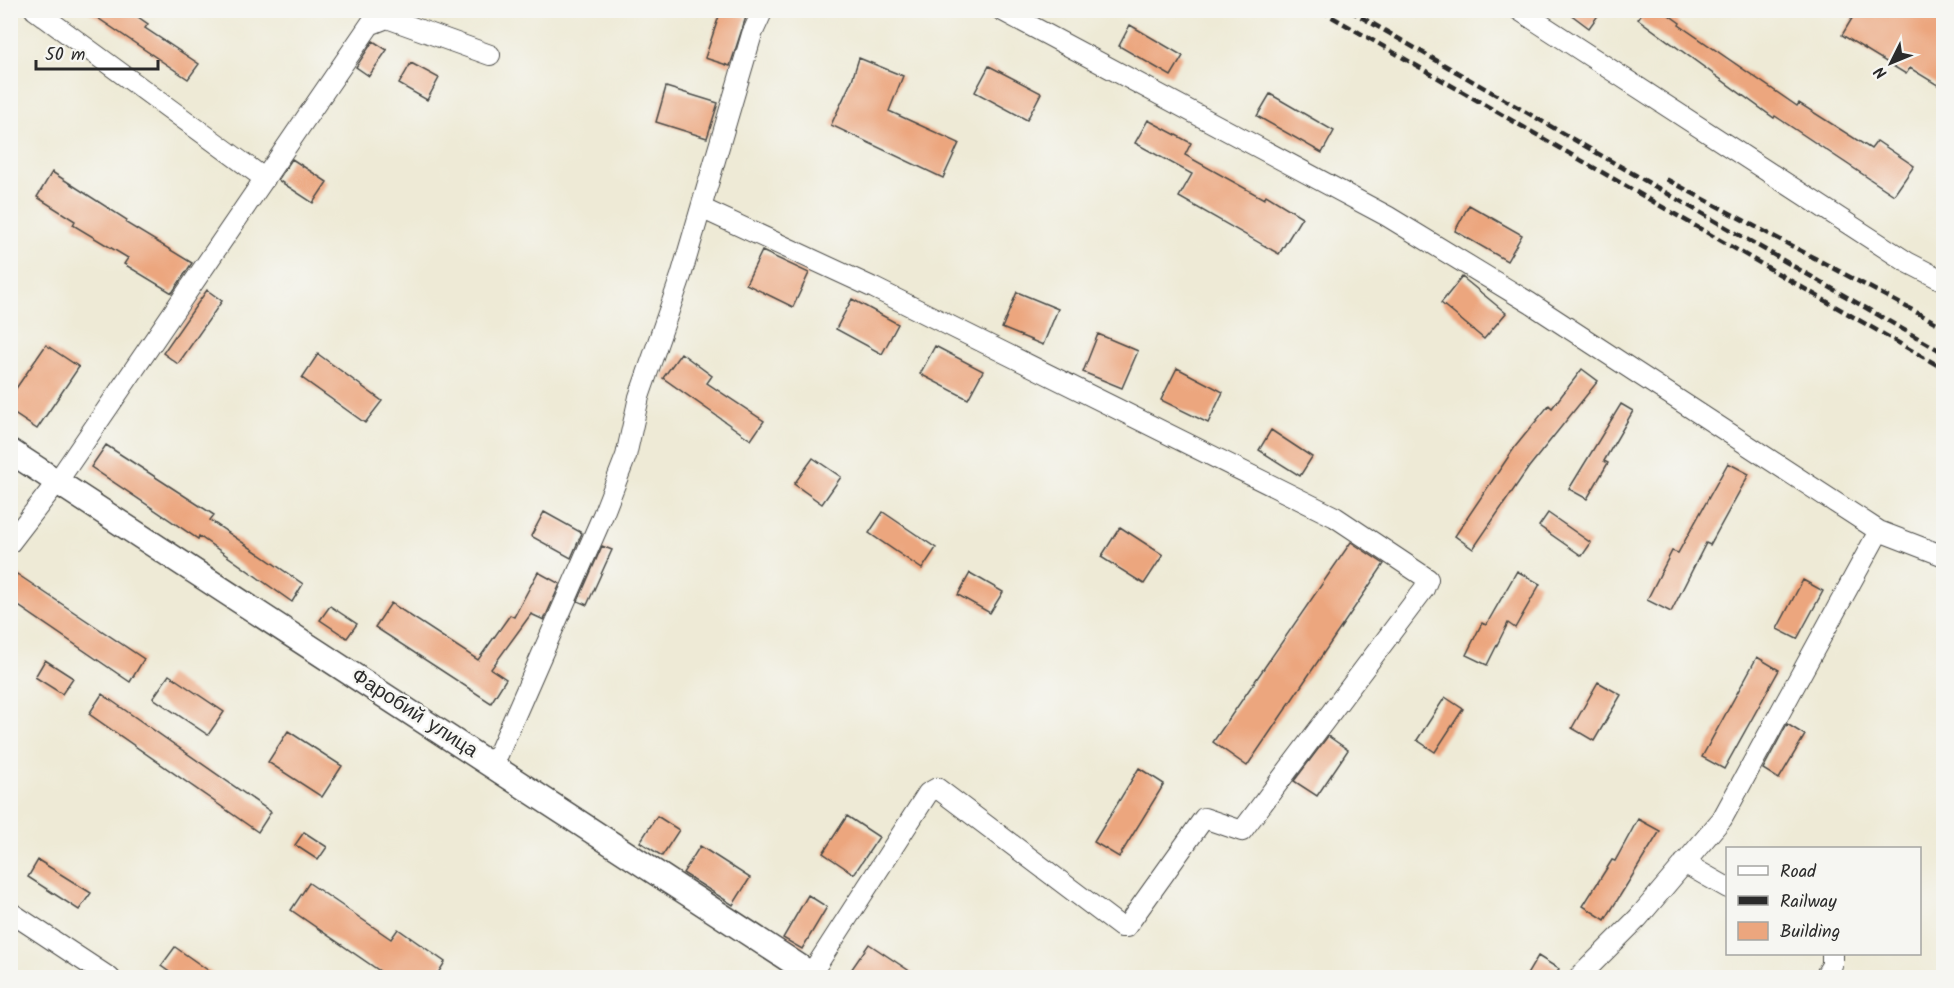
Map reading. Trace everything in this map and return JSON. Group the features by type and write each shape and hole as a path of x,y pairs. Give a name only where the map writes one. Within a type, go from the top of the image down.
{"street":[{"path":"35,10 265,179"},
{"path":"493,766 603,515 626,456 639,397 681,276 752,34 763,10"},
{"path":"1001,10 1387,216 1530,303 1879,531 1944,556"},
{"path":"1519,10 1906,262 1944,281"},
{"path":"10,543 57,482 376,17 387,18 490,55"},
{"path":"701,208 874,288 1335,518 1428,579 1424,589 1242,831 1204,818 1126,927 1121,927 937,788 928,793 814,976"},
{"name":"Фаробий улица","path":"10,451 814,976"},
{"path":"1578,978 1638,918 1722,819 1879,531"},
{"path":"1684,863 1726,887"},
{"path":"10,912 110,978"},
{"path":"1824,978 1832,965 1832,955"}],"building":[{"path":"86,10 128,10 148,24 145,28 199,64 188,79"},
{"path":"721,10 746,17 730,66 705,58"},
{"path":"1565,10 1602,10 1589,28"},
{"path":"1644,10 1662,10 1680,23 1679,25 1797,106 1799,103 1871,149 1877,141 1914,166 1894,195 1775,116 1774,118 1638,19"},
{"path":"1857,10 1944,10 1944,89 1910,68 1906,74 1842,35"},
{"path":"1130,25 1183,56 1171,76 1119,46"},
{"path":"373,41 387,50 369,76 356,67"},
{"path":"859,58 903,76 889,111 959,143 943,178 831,125 852,80"},
{"path":"411,63 439,78 427,100 399,84"},
{"path":"989,66 1041,93 1027,120 975,92"},
{"path":"666,87 718,103 707,138 656,122"},
{"path":"1270,94 1334,131 1322,153 1257,116"},
{"path":"1148,120 1191,143 1185,155 1264,199 1266,195 1302,217 1279,254 1179,197 1192,174 1135,143"},
{"path":"292,159 327,182 313,203 278,180"},
{"path":"52,172 127,220 126,223 192,263 172,293 124,264 128,258 73,225 75,221 37,197"},
{"path":"1469,205 1522,235 1507,261 1455,231"},
{"path":"762,251 809,273 793,307 746,284"},
{"path":"1462,277 1506,313 1484,339 1441,303"},
{"path":"207,290 222,301 178,364 163,353"},
{"path":"1017,292 1058,309 1043,345 1002,328"},
{"path":"852,299 898,324 882,354 836,329"},
{"path":"1098,334 1138,351 1122,388 1083,372"},
{"path":"46,345 79,367 37,429 10,411 10,397"},
{"path":"935,346 983,371 968,399 920,374"},
{"path":"681,353 712,376 707,383 764,421 751,440 663,378"},
{"path":"318,354 382,401 365,423 302,378"},
{"path":"1177,368 1223,392 1208,423 1161,400"},
{"path":"1582,369 1598,381 1529,467 1473,549 1455,536 1515,447 1549,405 1552,408"},
{"path":"1621,404 1633,411 1604,461 1608,463 1587,499 1569,489"},
{"path":"1271,430 1312,457 1300,476 1259,450"},
{"path":"106,445 214,515 210,520 303,584 292,602 199,536 198,539 91,467"},
{"path":"813,458 841,477 822,504 794,484"},
{"path":"1728,463 1749,474 1710,545 1706,543 1671,612 1647,600 1672,551 1678,553"},
{"path":"544,512 582,533 571,558 531,536"},
{"path":"883,512 936,548 922,569 869,533"},
{"path":"1548,513 1591,543 1582,556 1539,526"},
{"path":"1120,527 1163,555 1144,584 1101,557"},
{"path":"1351,542 1384,564 1247,766 1213,742"},
{"path":"602,546 612,550 587,605 578,601"},
{"path":"1517,571 1540,584 1515,628 1508,623 1487,665 1466,655 1482,623 1486,625"},
{"path":"538,572 560,584 544,620 531,614 491,669 506,679 491,703 375,627 391,603 478,660 510,615 514,617"},
{"path":"970,573 1003,592 990,613 958,595"},
{"path":"17,574 144,659 130,682 10,600 10,584"},
{"path":"1803,580 1823,591 1797,639 1777,629"},
{"path":"330,606 357,624 347,638 320,620"},
{"path":"1757,657 1779,670 1724,769 1702,757"},
{"path":"45,660 73,678 62,694 35,677"},
{"path":"169,675 224,712 208,735 153,698"},
{"path":"1598,682 1621,695 1594,741 1572,728"},
{"path":"102,694 271,812 258,832 89,714"},
{"path":"1445,697 1463,709 1435,752 1417,740"},
{"path":"1787,724 1805,735 1779,779 1763,769"},
{"path":"288,731 342,766 322,797 268,762"},
{"path":"1328,736 1348,750 1317,796 1294,781"},
{"path":"1139,768 1164,784 1119,857 1094,842"},
{"path":"657,816 679,830 662,856 640,842"},
{"path":"847,816 879,837 854,874 823,853"},
{"path":"1638,819 1660,831 1605,920 1583,906 1612,860 1615,861"},
{"path":"304,832 327,847 318,860 295,845"},
{"path":"700,846 750,878 733,905 683,873"},
{"path":"38,860 91,893 79,910 28,877"},
{"path":"309,883 391,939 398,929 445,962 435,978 390,978 291,910"},
{"path":"808,895 827,907 802,949 783,938"},
{"path":"869,944 920,978 856,978 849,973"},
{"path":"175,947 219,978 178,978 161,966"},
{"path":"1538,956 1559,969 1554,978 1525,978"}],"railway":[{"path":"1320,10 1944,369"},
{"path":"1349,10 1944,353"},
{"path":"1666,179 1944,327"}]}
